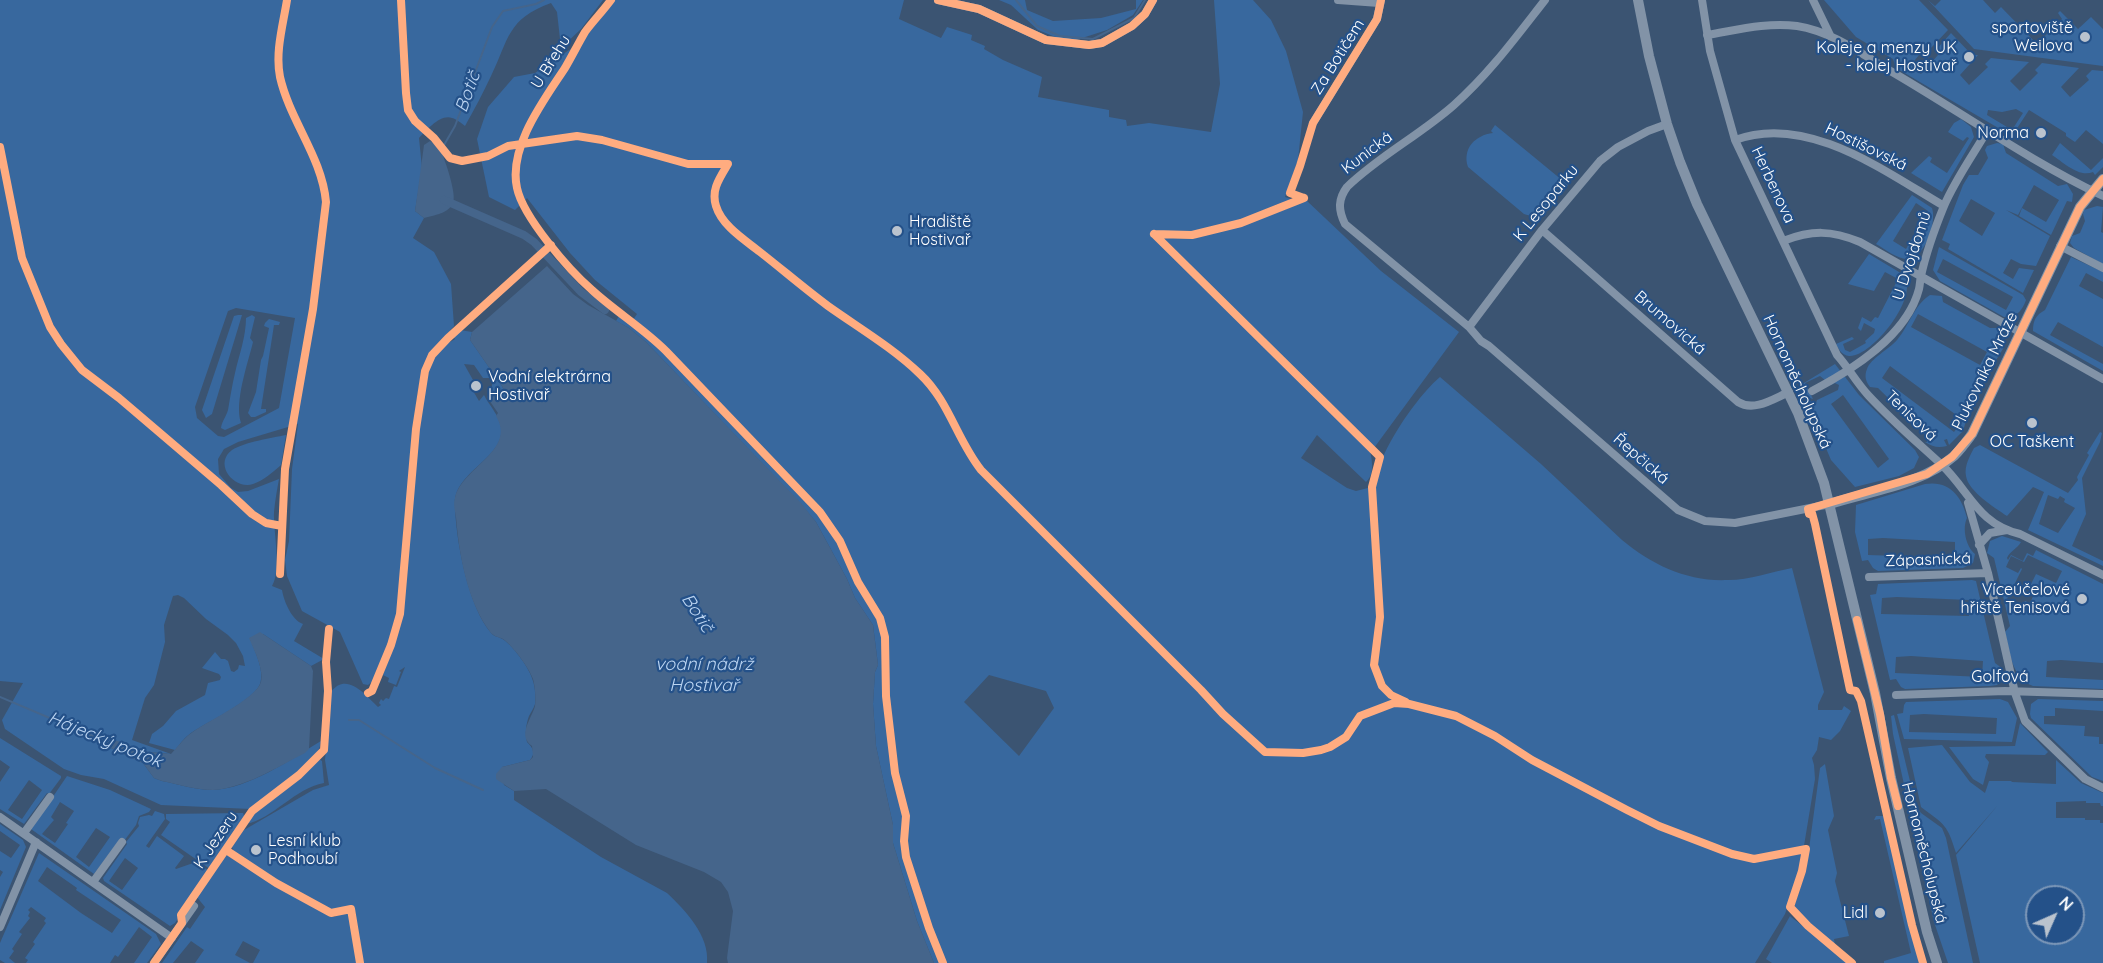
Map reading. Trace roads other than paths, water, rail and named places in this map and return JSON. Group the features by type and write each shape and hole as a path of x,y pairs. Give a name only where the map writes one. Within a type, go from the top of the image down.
{"street":[{"path":"938,0 979,9 1046,40 1089,45 1102,43 1132,26 1153,0"},
{"path":"1338,0 1380,1"},
{"name":"Kunická","path":"1469,327 1348,228 1340,213 1340,198 1349,184 1454,105 1505,51 1545,0"},
{"name":"Hornoměcholupská","path":"1638,0 1649,56 1667,124 1688,183 1789,393 1802,423 1830,504 1875,693 1891,778 1927,932 1937,963"},
{"name":"Herbenova","path":"1702,0 1717,82 1735,140 1833,350 1850,370"},
{"path":"1813,0 1828,35"},
{"name":"Za Botičem","path":"1313,123 1377,20 1380,1"},
{"path":"1707,35 1747,28 1778,26 1797,26 1828,35 1925,91 2041,164 2103,196"},
{"name":"K Lesoparku","path":"1469,327 1542,230 1605,156 1638,136 1667,124"},
{"name":"U Dvojdomů","path":"1812,391 1850,370 1878,348 1903,320 1919,290 1920,276 1944,206 1987,130"},
{"name":"Hostišovská","path":"1735,140 1778,132 1823,141 1879,168 1944,206"},
{"name":"Plukovníka Mráze","path":"1830,504 1914,479 1942,465 1959,451 1972,434 2080,207 2103,179"},
{"name":"Brumovická","path":"1542,230 1738,402 1747,406 1756,406 1789,393"},
{"path":"1783,241 1805,233 1819,232 1854,240 1874,249 2103,379"},
{"path":"2060,246 2103,268"},
{"name":"Řepčická","path":"1469,327 1481,341 1490,346 1677,510 1705,521 1736,523 1830,504"},
{"name":"Tenisová","path":"1850,370 1866,393 1925,452 1942,465 1979,512 2007,530 2020,534 2103,575"},
{"path":"1964,492 1988,573 2015,693 2025,721 2085,780 2102,788"},
{"path":"1979,545 1990,533 2007,530"},
{"name":"Zápasnická","path":"1869,577 1988,573"},
{"name":"Golfová","path":"1896,695 2005,691 2103,694"},
{"path":"24,833 50,797"},
{"path":"0,817 172,938"},
{"path":"0,927 36,842"},
{"path":"93,882 122,842"},
{"path":"154,963 194,906"}],"water":[{"path":"430,141 441,151 450,177 454,199 448,210 424,218 415,211 424,145"},
{"name":"vodní nádrž Hostivař","path":"547,266 573,294 629,328 646,342 801,503 816,522 855,598 873,625 878,665 875,672 873,704 876,746 893,825 893,843 917,921 934,963 728,963 733,911 728,892 721,882 704,872 636,845 546,789 514,791 496,779 496,774 502,767 530,760 533,757 532,746 525,732 535,706 535,692 533,679 520,658 507,642 491,633 483,621 470,592 459,546 454,508 455,498 467,477 494,449 499,439 501,428 496,416 498,413 487,397 491,392 508,398 470,340 472,332"},
{"path":"260,632 311,666 313,671 309,749 305,753 249,781 213,790 187,787 154,778 143,763 109,747 112,739 148,752 171,754 190,734 249,696 257,689 262,677 249,638"}],"waterway":[{"name":"Botič","path":"440,152 455,126 492,27 503,11 544,0"},
{"name":"Botič","path":"1016,0 1037,26 1060,36 1093,39 1134,18 1145,0"},
{"path":"444,200 524,235 534,242 581,292 605,310"},
{"name":"Hájecký potok","path":"0,697 111,744"},
{"name":"Hájecký potok","path":"349,720 359,720 435,768 483,790"}],"place":[{"name":"sportoviště Weilova","path":"2085,37"},
{"name":"Koleje a menzy UK - kolej Hostivař","path":"1969,57"},
{"name":"Norma","path":"2041,133"},
{"name":"Hradiště Hostivař","path":"897,231"},
{"name":"Vodní elektrárna Hostivař","path":"476,386"},
{"name":"OC Taškent","path":"2032,423"},
{"name":"Víceúčelové hřiště Tenisová","path":"2082,599"},
{"name":"Lesní klub Podhoubí","path":"256,850"},
{"name":"Lidl","path":"1880,913"}]}
